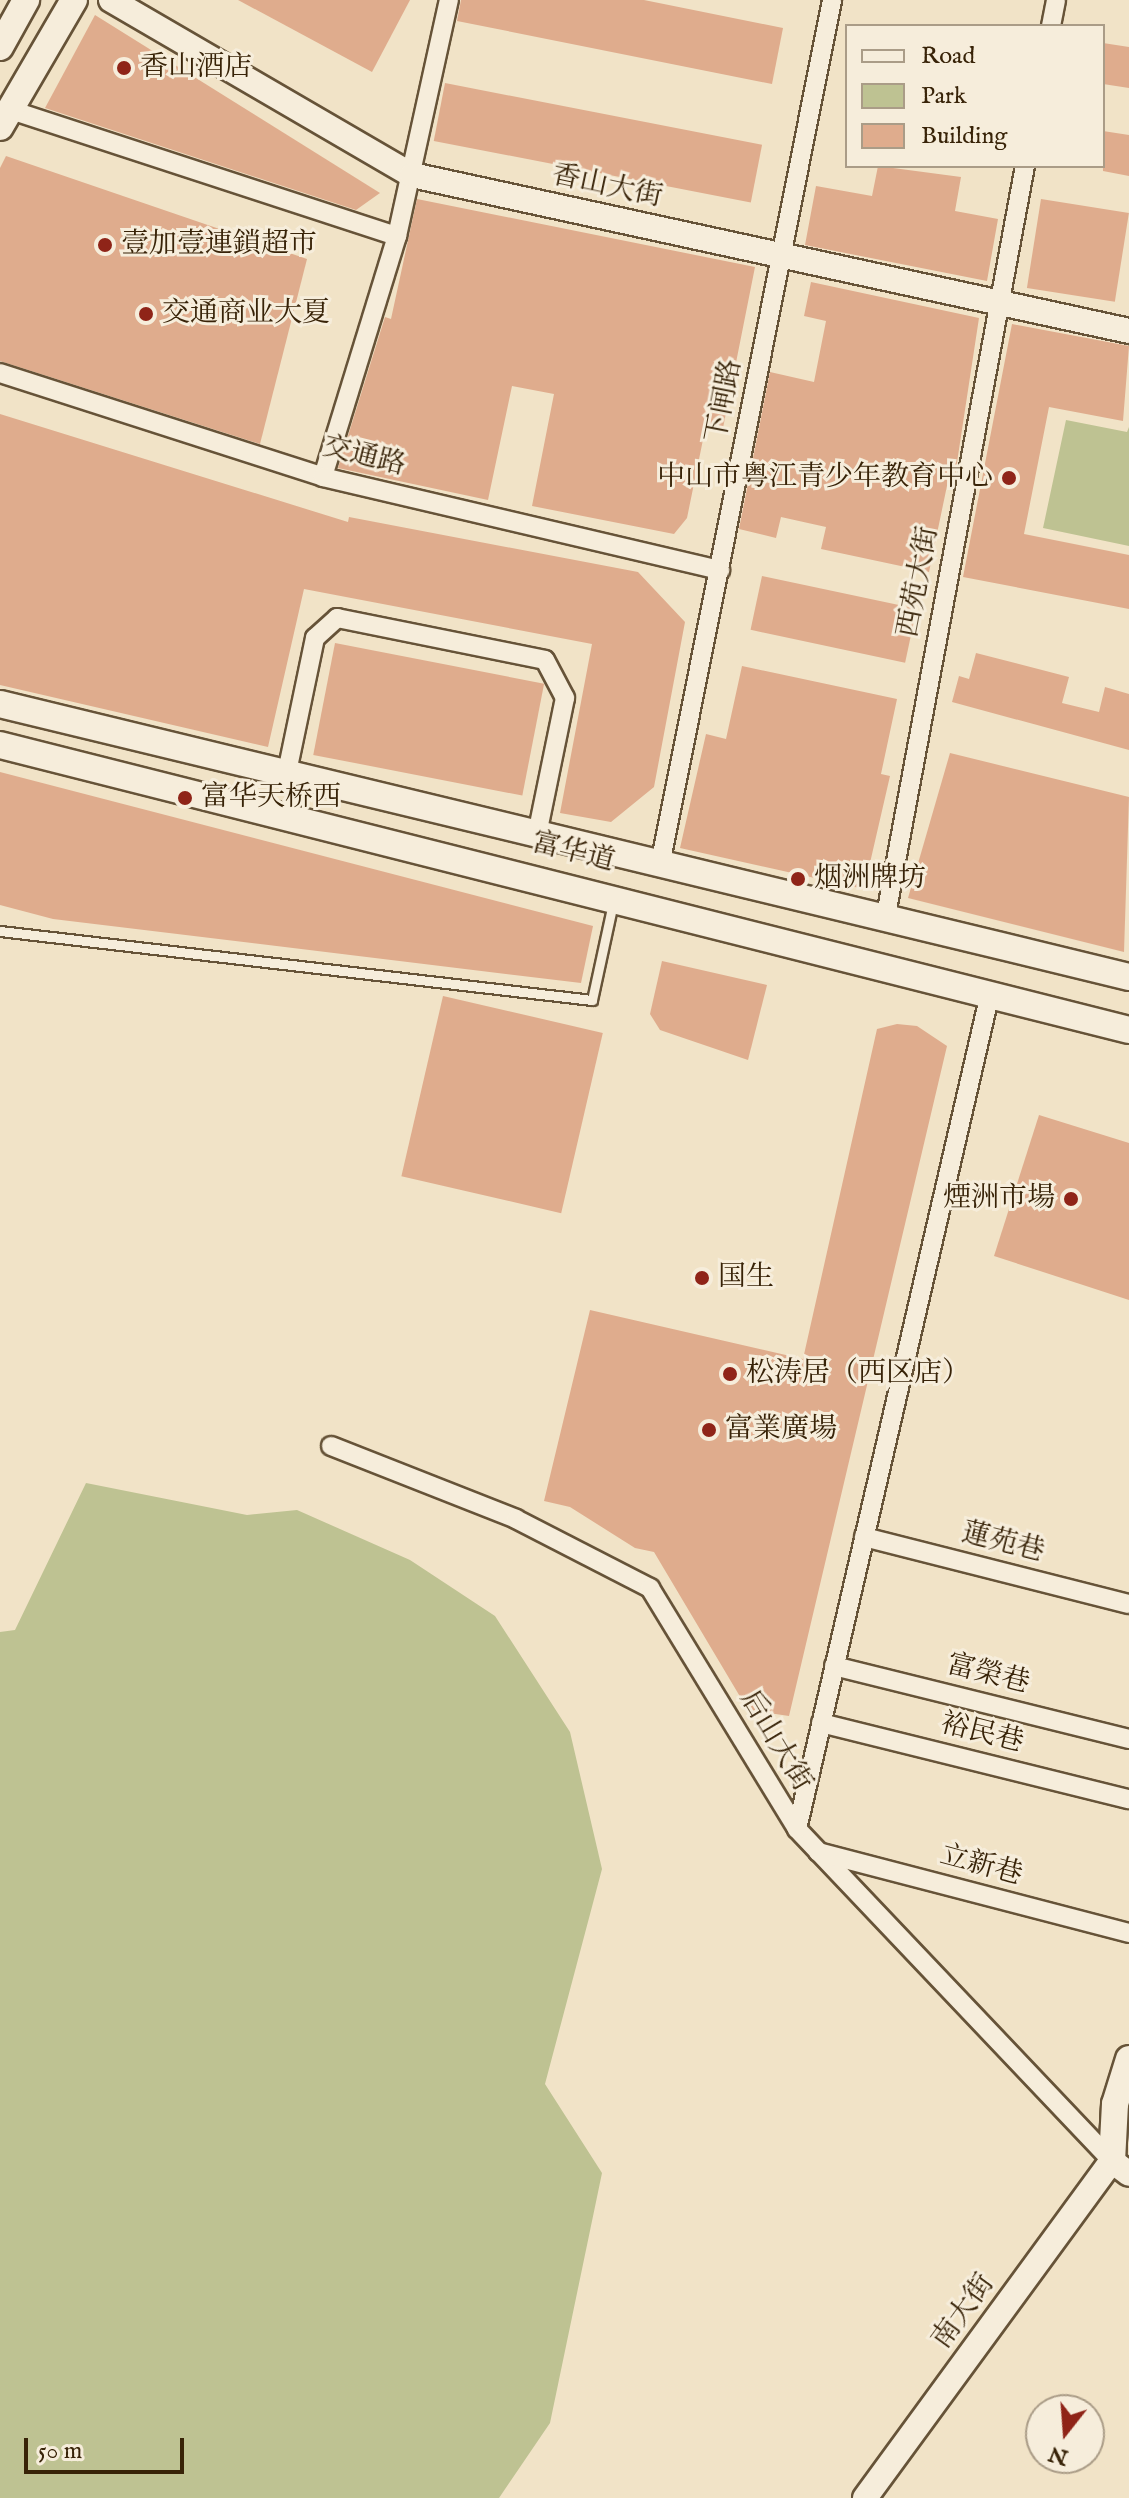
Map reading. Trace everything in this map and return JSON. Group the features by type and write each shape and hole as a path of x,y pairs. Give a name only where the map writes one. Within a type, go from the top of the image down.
{"main road":[{"path":"0,47 26,0"},
{"path":"5,119 74,0"},
{"name":"富华道","path":"0,704 538,829 1129,977"},
{"name":"富华道","path":"0,745 614,896 1129,1030"},
{"path":"1123,2159 1115,2104 1129,2059"}],"street":[{"name":"香山大街","path":"111,0 412,175 1129,331"},
{"path":"323,477 397,236 449,0"},
{"name":"下闸路","path":"661,860 832,0"},
{"path":"1051,24 1056,0"},
{"path":"5,119 397,236"},
{"name":"西苑大街","path":"886,915 1025,168"},
{"name":"交通路","path":"0,373 323,477 720,570"},
{"path":"287,772 315,638 337,618 545,660 565,698 538,829"},
{"path":"797,1829 990,994"},
{"name":"后山大街","path":"331,1446 516,1519 650,1588 797,1829 1123,2159"},
{"name":"蓮苑巷","path":"864,1537 1129,1604"},
{"name":"富榮巷","path":"834,1666 1129,1739"},
{"name":"裕民巷","path":"821,1723 1129,1799"},
{"name":"立新巷","path":"818,1852 1129,1933"},
{"name":"南大街","path":"865,2498 1123,2159"}],"lane":[{"path":"0,931 592,1000 614,896"}],"green space":[{"path":"1066,420 1127,432 1129,427 1129,546 1043,528"},
{"path":"86,1483 247,1515 297,1510 410,1560 495,1616 570,1732 602,1869 545,2084 602,2173 550,2423 499,2498 0,2498 0,1632 15,1630"}],"building":[{"path":"238,0 410,0 372,72"},
{"path":"461,0 644,0 783,28 772,84 457,21"},
{"name":"香山酒店","path":"95,15 380,193 356,210 45,108"},
{"path":"1105,43 1129,47 1129,88 1105,84"},
{"path":"445,83 762,145 751,203 434,141"},
{"path":"1105,131 1129,135 1129,176 1103,171"},
{"name":"交通商业大夏","path":"6,156 307,259 260,444 0,361 0,168"},
{"path":"878,168 961,177 955,211 998,219 987,281 805,245 816,186 872,196"},
{"path":"417,199 755,267 723,428 706,425 687,518 674,534 532,506 554,394 512,386 488,500 338,468 385,317 391,319"},
{"path":"1041,199 1129,213 1115,302 1027,288"},
{"path":"811,282 979,318 954,482 948,481 929,572 821,549 826,527 781,517 776,538 739,529 770,372 814,382 826,321 804,316"},
{"name":"中山市粤江青少年教育中心","path":"1012,324 1129,346 1123,421 1049,407 1024,534 1129,555 1129,609 963,577"},
{"path":"0,414 348,522 349,517 638,572 685,622 654,787 611,822 560,813 592,644 304,589 268,747 0,685"},
{"path":"762,576 917,609 905,663 751,630"},
{"path":"335,643 544,684 522,796 313,755"},
{"path":"976,653 1069,677 1062,703 1099,712 1105,687 1129,694 1129,750 952,702 959,676 969,679"},
{"path":"742,666 897,699 881,774 890,776 864,889 680,848 706,734 726,739"},
{"path":"950,753 1129,797 1124,952 908,898"},
{"path":"0,772 593,926 581,983 53,919 0,905"},
{"path":"662,961 767,985 748,1060 660,1030 650,1014"},
{"path":"443,996 603,1033 561,1213 401,1176"},
{"name":"富業廣場","path":"897,1024 917,1026 947,1046 789,1716 748,1710 654,1552 635,1548 570,1507 544,1501 590,1310 803,1359 877,1029"},
{"name":"煙洲市場","path":"1039,1115 1129,1143 1129,1300 994,1256"}],"place":[{"name":"香山酒店","path":"124,68"},
{"name":"壹加壹連鎖超市","path":"105,245"},
{"name":"交通商业大夏","path":"146,314"},
{"name":"中山市粤江青少年教育中心","path":"1009,478"},
{"name":"富华天桥西","path":"185,798"},
{"name":"烟洲牌坊","path":"798,879"},
{"name":"煙洲市場","path":"1071,1199"},
{"name":"国生","path":"702,1278"},
{"name":"松涛居（西区店）","path":"730,1374"},
{"name":"富業廣場","path":"709,1430"}]}
